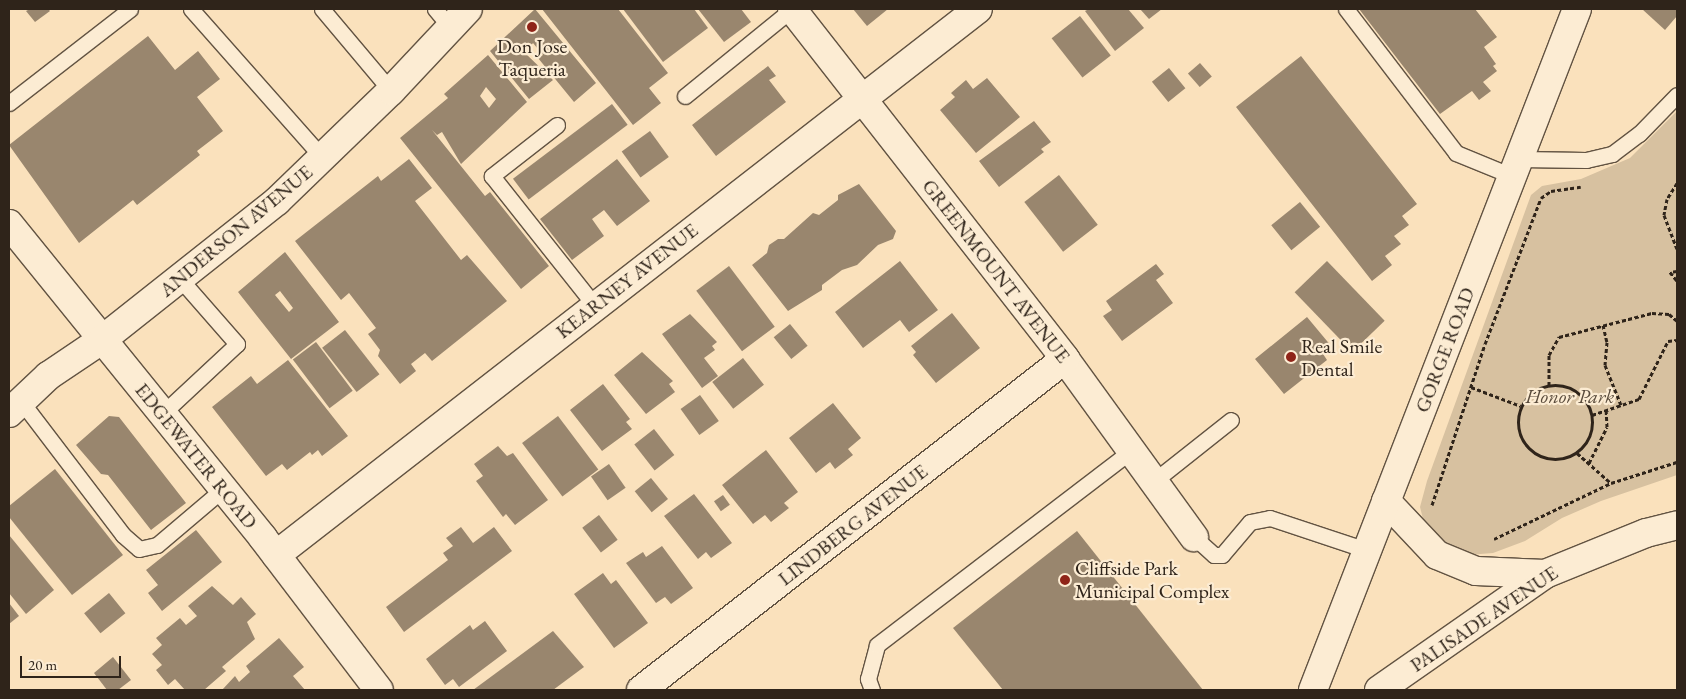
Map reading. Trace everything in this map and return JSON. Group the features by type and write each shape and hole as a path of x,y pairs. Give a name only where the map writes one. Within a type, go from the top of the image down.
{"street":[{"name":"GREENMOUNT AVENUE","path":"792,9 1065,359 1194,538"},
{"name":"KEARNEY AVENUE","path":"276,555 862,97 978,9"},
{"name":"GORGE ROAD","path":"1313,690 1577,9"},
{"name":"ANDERSON AVENUE","path":"15,407 48,376 103,340 277,201 391,91 451,15"},
{"name":"EDGEWATER ROAD","path":"9,224 276,555 376,689"},
{"name":"LINDBERG AVENUE","path":"640,690 1065,359"},
{"path":"1386,501 1438,555 1476,571 1545,574"},
{"name":"PALISADE AVENUE","path":"1379,690 1545,574 1646,533 1677,525"}],"lane":[{"path":"9,103 130,9"},
{"path":"191,9 322,157"},
{"path":"322,9 391,91"},
{"path":"685,96 792,9"},
{"path":"1346,9 1456,153 1516,167 1586,160 1612,154 1639,134 1677,95"},
{"path":"557,125 492,176 595,306"},
{"path":"163,413 237,344 180,279"},
{"path":"15,407 123,535 140,549 157,545 223,489"},
{"path":"1154,481 1231,420"},
{"path":"872,690 868,679 877,645 1132,450"},
{"path":"1194,538 1214,555 1222,555 1250,522 1270,518 1367,550"}],"path":[{"path":"1677,183 1667,199 1664,215 1677,249"},
{"path":"1432,509 1470,387 1541,198 1551,191 1589,186"},
{"path":"1677,271 1670,271 1677,281"},
{"path":"1549,385 1549,355 1555,341 1603,325 1652,313 1669,314 1677,321"},
{"path":"1603,325 1607,342 1605,365 1621,405"},
{"path":"1592,415 1639,399 1668,342 1677,340"},
{"path":"1549,385 1573,389 1583,397 1592,415 1592,432 1577,453 1553,460 1530,451 1518,430 1521,406 1533,392 1549,385"},
{"path":"1470,387 1521,406"},
{"path":"1589,463 1607,427 1606,410"},
{"path":"1577,453 1611,484"},
{"path":"1484,542 1611,484 1677,461"}],"green space":[{"name":"Honor Park","path":"1677,111 1677,475 1601,501 1562,518 1525,541 1493,553 1468,555 1442,546 1425,527 1420,507 1427,481 1531,195 1542,186 1581,179 1630,158"}],"building":[{"path":"30,9 48,9 50,11 35,22 26,11"},
{"path":"535,9 596,83 574,102 538,58 543,55 533,43 525,53 553,80 529,99 490,51"},
{"path":"542,9 618,9 668,73 649,88 661,103 633,125"},
{"path":"623,9 694,9 708,28 663,62"},
{"path":"698,9 741,9 751,22 724,42"},
{"path":"853,9 888,9 867,26"},
{"path":"1089,9 1128,9 1144,28 1115,51 1085,11"},
{"path":"1140,9 1162,9 1149,19"},
{"path":"1359,9 1475,9 1497,37 1484,47 1496,64 1493,66 1497,71 1483,82 1491,91 1479,100 1472,91 1440,114"},
{"path":"1642,9 1677,9 1677,16 1665,30"},
{"path":"1080,16 1111,55 1082,78 1052,38"},
{"path":"148,36 175,70 198,51 220,79 197,97 223,131 197,151 200,155 137,205 133,200 79,243 9,145"},
{"path":"488,55 527,102 461,164 442,132 437,135 432,130 485,196 490,192 549,266 521,289 400,138 448,98 444,94","holes":["486,87 496,99 489,108 480,96"]},
{"path":"1301,56 1417,204 1402,216 1409,225 1394,236 1401,244 1385,256 1392,265 1372,281 1236,107"},
{"path":"1200,63 1212,77 1200,87 1188,73"},
{"path":"768,66 776,76 769,80 786,102 716,156 692,125"},
{"path":"1169,68 1185,88 1168,102 1152,82"},
{"path":"987,78 1020,117 976,153 940,110 955,97 951,93 966,80 973,89"},
{"path":"612,104 628,125 529,199 513,179"},
{"path":"1034,121 1051,142 1041,149 1044,152 999,187 979,161"},
{"path":"650,131 669,157 640,177 622,152"},
{"path":"409,159 432,188 415,201 461,260 467,255 507,301 432,361 425,353 411,364 416,371 400,384 378,356 380,350 368,334 376,328 349,293 341,300 295,241 378,176 381,181"},
{"path":"617,159 650,201 617,226 604,210 592,219 604,236 572,260 540,219"},
{"path":"1059,175 1098,225 1063,252 1024,202"},
{"path":"859,184 896,231 893,239 878,245 857,265 842,270 822,285 822,290 788,311 752,265 767,253 769,245 778,239 784,239 813,213 819,215 838,200 838,195"},
{"path":"1300,202 1320,227 1291,250 1271,225"},
{"path":"285,252 339,322 291,359 238,292","holes":["280,291 293,308 289,312 275,295"]},
{"path":"900,261 938,310 909,332 900,320 863,348 835,312"},
{"path":"1327,261 1385,321 1352,352 1295,292"},
{"path":"1156,264 1164,274 1156,280 1173,303 1122,341 1103,316 1112,310 1106,301"},
{"path":"729,266 775,327 742,351 696,291"},
{"path":"952,313 980,348 936,383 913,355 916,352 911,346"},
{"path":"690,314 717,342 712,346 715,350 704,358 718,376 702,388 662,334"},
{"name":"Real Smile Dental","path":"1307,317 1332,347 1323,354 1327,360 1284,394 1255,359"},
{"path":"790,324 808,346 791,359 774,337"},
{"path":"345,330 379,374 357,392 322,348"},
{"path":"316,342 353,391 330,408 293,359"},
{"path":"642,352 673,381 669,384 675,392 646,414 614,375"},
{"path":"743,358 764,385 733,409 712,382"},
{"path":"288,360 348,436 322,456 318,450 312,455 310,452 287,470 282,464 266,476 212,407 251,376 257,384"},
{"path":"603,384 630,419 626,422 632,429 602,451 570,410"},
{"path":"700,395 719,421 699,435 681,409"},
{"path":"833,403 861,438 848,449 853,455 835,469 830,462 816,473 789,438"},
{"path":"109,416 119,417 186,503 151,530 108,475 101,474 76,445"},
{"path":"558,416 598,470 562,497 522,443"},
{"path":"654,429 674,455 655,470 634,444"},
{"path":"498,446 507,456 513,453 548,500 515,525 506,514 503,517 476,481 483,476 474,464"},
{"path":"766,450 798,492 784,503 789,508 771,522 765,515 753,524 722,485"},
{"path":"609,464 626,488 608,500 591,477"},
{"path":"55,469 123,555 72,595 9,517 9,506"},
{"path":"651,478 668,499 652,512 635,491"},
{"path":"694,494 732,543 711,558 706,552 698,559 664,516"},
{"path":"723,495 730,505 721,511 714,501"},
{"path":"599,515 618,540 601,552 582,528"},
{"path":"461,527 473,543 494,527 512,551 404,632 386,607 448,560 443,553 453,546 446,538"},
{"path":"196,530 222,562 162,611 148,593 158,585 146,570"},
{"name":"Cliffside Park Municipal Complex","path":"1077,531 1203,690 1003,690 953,628"},
{"path":"9,535 54,590 26,614 9,593"},
{"path":"662,546 693,588 671,604 665,597 656,603 626,563 643,552 646,557"},
{"path":"603,573 611,584 616,580 648,623 614,648 574,594"},
{"path":"212,586 233,605 241,597 256,614 247,622 255,639 222,667 226,671 204,690 185,690 175,679 168,685 156,670 162,665 152,654 162,645 156,638 180,618 186,625 197,616 188,606"},
{"path":"109,593 125,613 100,633 84,613"},
{"path":"9,603 19,616 9,624"},
{"path":"485,621 507,651 459,687 453,679 445,685 426,659 470,625 473,630"},
{"path":"553,631 584,667 553,690 473,690"},
{"path":"279,638 304,667 293,676 305,690 222,690 235,676 239,682 250,672 246,666"},
{"path":"113,657 131,680 118,690 107,690 94,673"}],"place":[{"name":"Don Jose Taqueria","path":"532,27"},
{"name":"Real Smile Dental","path":"1291,357"},
{"name":"Cliffside Park Municipal Complex","path":"1065,580"}]}
